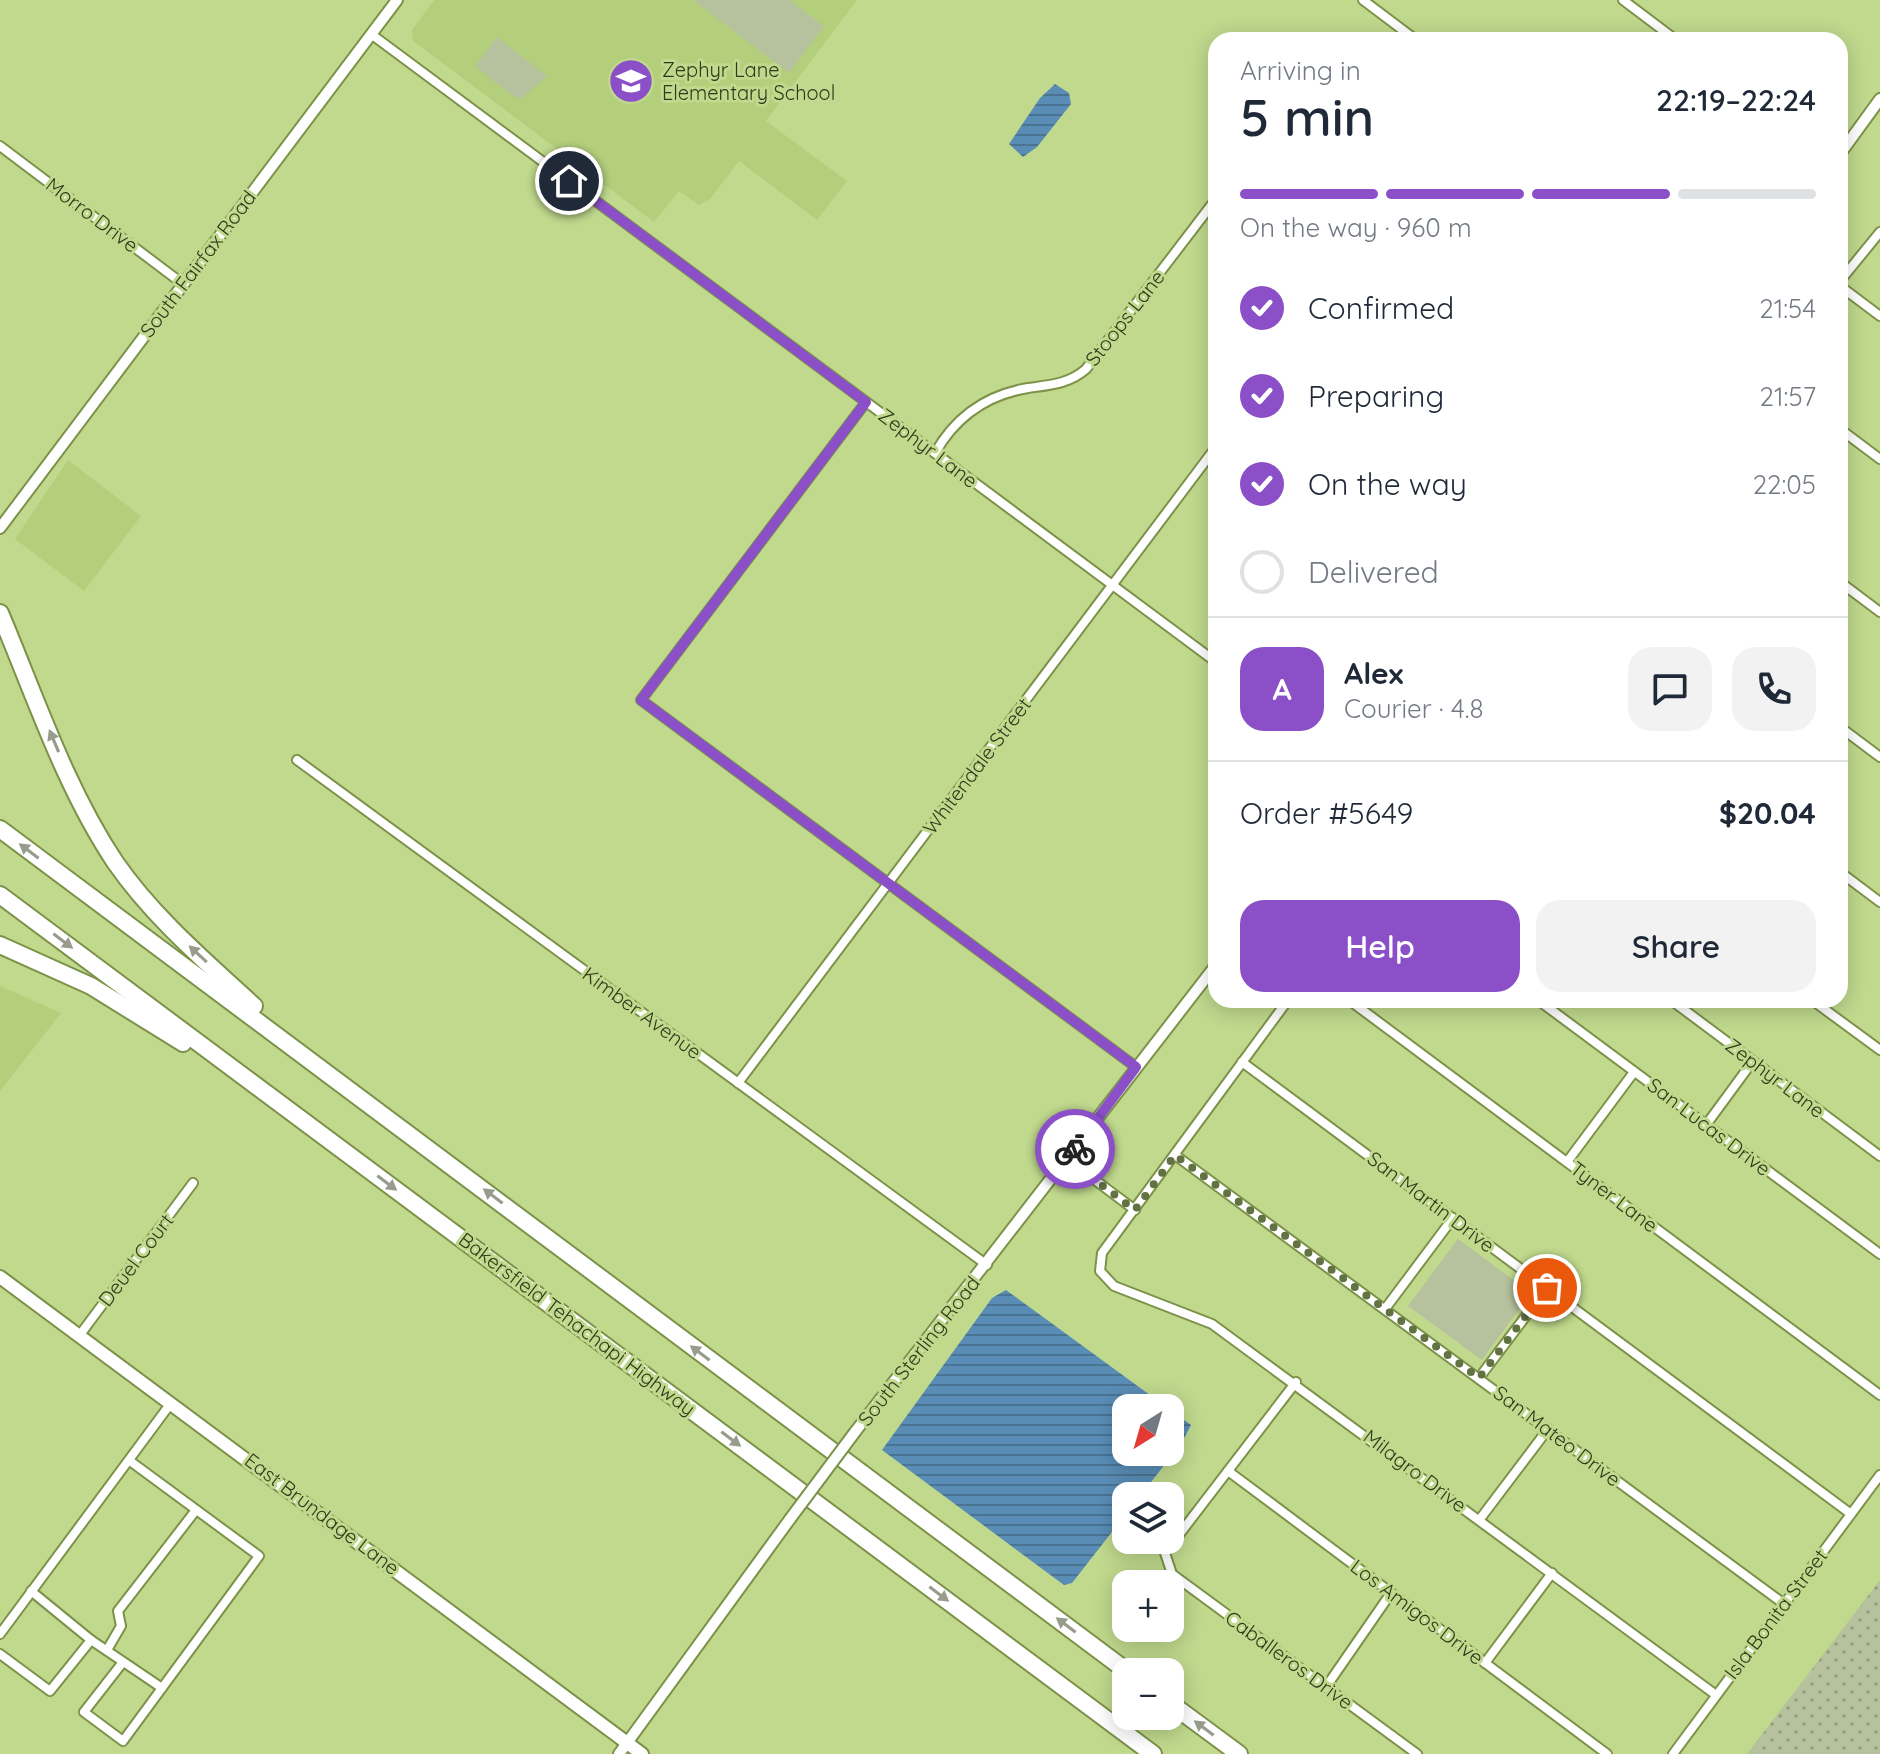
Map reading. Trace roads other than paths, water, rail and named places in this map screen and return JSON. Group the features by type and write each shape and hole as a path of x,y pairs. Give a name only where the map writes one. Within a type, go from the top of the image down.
{"highway":[{"path":"0,613 83,807 116,863 179,936 317,1064"},
{"path":"0,829 1112,1660"},
{"name":"Bakersfield Tehachapi Highway","path":"0,895 1153,1754"},
{"path":"0,945 57,969 136,1013 325,1137"},
{"path":"1184,1713 1239,1754"}],"main road":[{"name":"East Brundage Lane","path":"0,1277 642,1754"}],"street":[{"name":"South Fairfax Road","path":"0,528 397,0"},
{"path":"1363,0 1405,32"},
{"path":"1623,0 1665,32"},
{"name":"Zephyr Lane","path":"371,34 1208,656"},
{"path":"1848,143 1880,99"},
{"name":"Morro Drive","path":"0,146 183,284"},
{"name":"Stoops Lane","path":"935,453 953,426 979,405 1010,392 1068,381 1086,369 1208,209"},
{"path":"1848,274 1880,232"},
{"path":"1848,290 1880,316"},
{"path":"866,402 641,700 1136,1067"},
{"path":"1848,435 1880,459"},
{"name":"Whitendale Street","path":"738,1083 1208,458"},
{"path":"1848,588 1880,612"},
{"path":"1848,733 1880,757"},
{"name":"Kimber Avenue","path":"297,760 987,1265"},
{"path":"1848,878 1880,902"},
{"name":"South Sterling Road","path":"619,1754 855,1432 1208,975"},
{"path":"1067,1159 1135,1210 1282,1008"},
{"name":"Tyner Lane","path":"1360,1008 1880,1395"},
{"name":"San Lucas Drive","path":"1549,1008 1880,1254"},
{"name":"Zephyr Lane","path":"1682,1008 1880,1156"},
{"path":"1823,1008 1880,1050"},
{"path":"1706,1125 1753,1061"},
{"name":"San Martin Drive","path":"1242,1062 1851,1514"},
{"path":"1567,1162 1634,1072"},
{"name":"San Mateo Drive","path":"1175,1155 1784,1604"},
{"name":"Deuel Court","path":"79,1336 193,1183"},
{"name":"Milagro Drive","path":"1135,1210 1102,1253 1100,1271 1114,1286 1212,1324 1296,1382 1716,1695"},
{"path":"1385,1309 1453,1218"},
{"path":"1479,1378 1547,1288"},
{"path":"1228,1471 1296,1382"},
{"path":"0,1634 171,1403"},
{"path":"1480,1519 1548,1429"},
{"path":"123,1662 84,1712 123,1741 259,1556 130,1461"},
{"name":"Caballeros Drive","path":"1228,1471 1165,1553 1165,1563 1172,1574 1417,1754"},
{"name":"Los Amigos Drive","path":"1228,1471 1607,1754"},
{"name":"Isla Bonita Street","path":"1673,1754 1880,1475"},
{"path":"107,1650 121,1626 118,1611 196,1510"},
{"path":"1485,1663 1552,1573"},
{"path":"31,1591 91,1640 162,1688"},
{"path":"1326,1687 1391,1593"},
{"path":"0,1654 50,1691 91,1640"}],"water":[{"path":"1055,84 1069,93 1071,104 1037,147 1023,157 1009,144 1040,98"},
{"path":"1006,1290 1149,1394 1112,1394 1112,1466 1164,1466 1151,1482 1112,1482 1112,1532 1072,1583 1064,1585 882,1450 992,1298"},
{"path":"1184,1420 1191,1425 1184,1438"}],"place":[{"name":"Zephyr Lane Elementary School","path":"631,81"}]}
